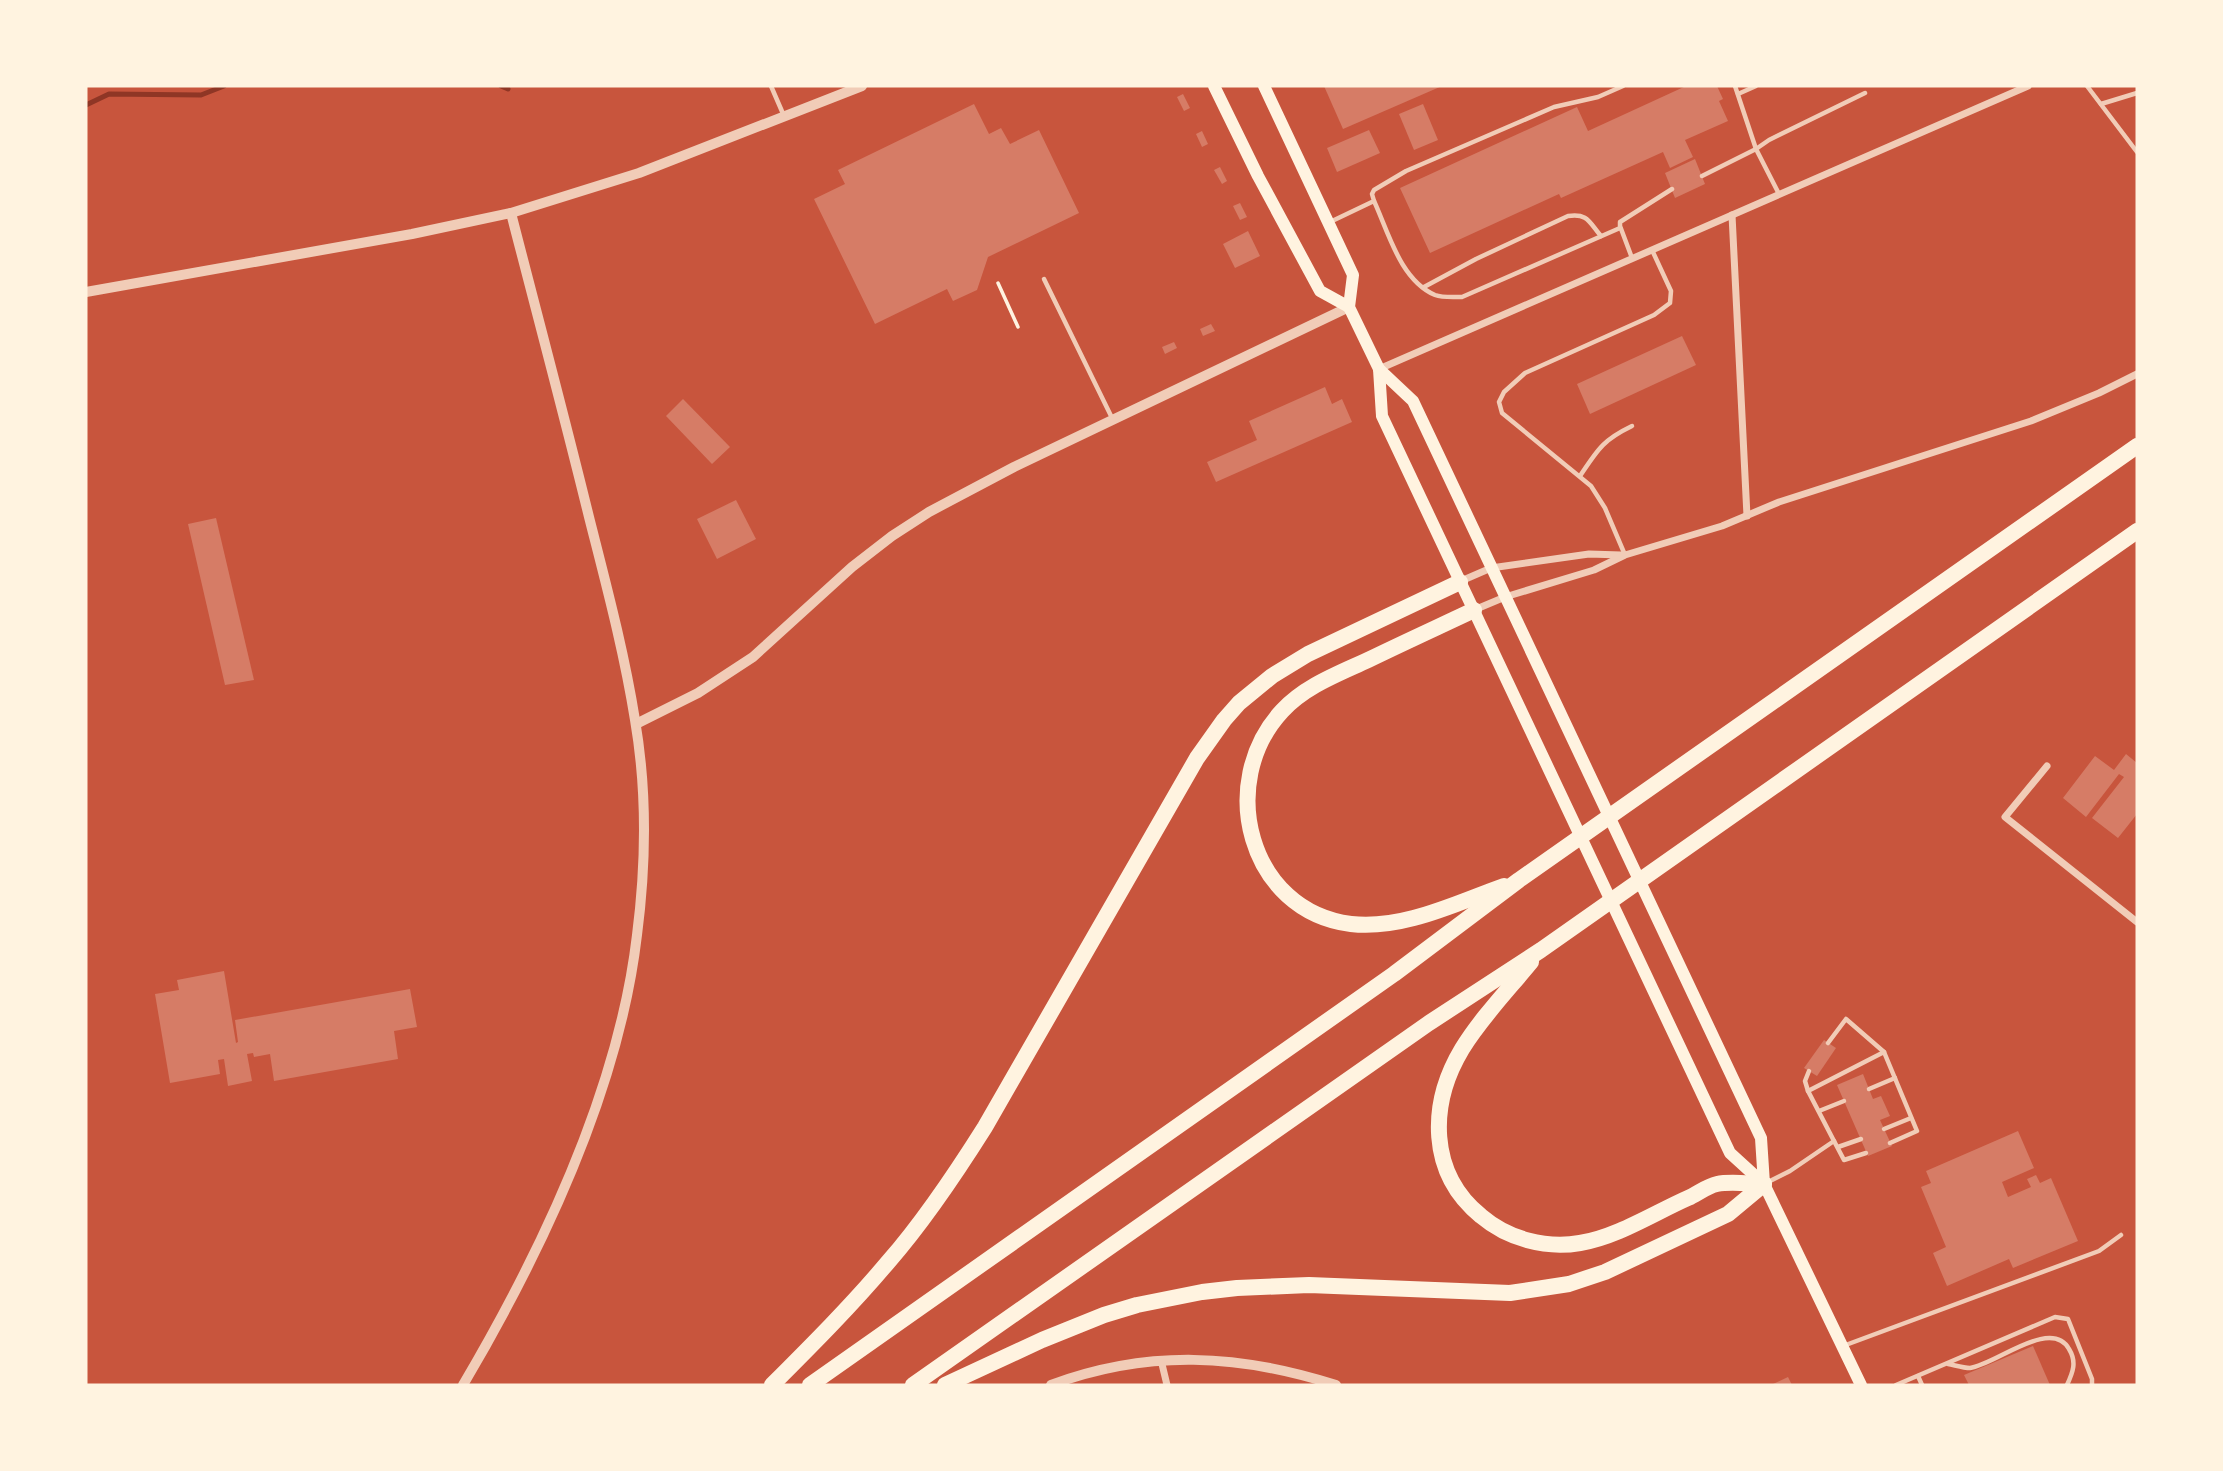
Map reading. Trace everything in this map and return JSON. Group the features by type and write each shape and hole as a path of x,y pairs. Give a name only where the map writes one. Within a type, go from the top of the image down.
{"highway":[{"path":"810,1385 1394,975 1519,880 2137,446"},
{"path":"913,1385 1429,1023 1541,950 2137,531"},
{"path":"772,1385 891,1260 956,1173 1198,758 1224,720 1254,688 1290,663 1460,582"},
{"path":"1474,610 1322,682 1293,700 1270,725 1255,756 1248,788 1250,822 1259,857 1276,885 1301,907 1332,920 1366,925 1399,921 1519,880"},
{"path":"1541,950 1473,1034 1456,1061 1444,1089 1437,1120 1440,1150 1450,1178 1467,1203 1490,1223 1515,1236 1542,1243 1568,1244 1608,1234 1716,1184 1764,1184"},
{"path":"945,1385 1042,1340 1104,1315 1137,1305 1202,1292 1309,1285 1510,1293 1569,1284 1605,1272 1728,1214 1764,1184"}],"main road":[{"path":"1214,86 1258,176 1320,291 1349,307"},
{"path":"1264,86 1353,275 1349,307 1379,369 1413,401 1761,1138 1764,1184"},
{"path":"1379,369 1382,416 1730,1153 1764,1184 1861,1385"}],"street":[{"path":"86,292 412,234 511,213 639,173 862,86"},
{"path":"1379,369 2028,86"},
{"path":"463,1385 509,1303 568,1176 597,1102 622,1018 638,935 643,853 643,805 636,724 621,645 511,213"},
{"path":"1732,215 1747,516"},
{"path":"636,724 717,682 753,657 852,568 920,518 1014,467 1349,307"},
{"path":"1474,610 1505,597 1594,570 1625,555 1722,526 1779,502 2031,421 2099,394 2137,374"},
{"path":"1460,582 1492,568 1589,554 1625,555"},
{"path":"2048,766 2005,817 2137,922"},
{"path":"1051,1385 1104,1369 1161,1360 1192,1359 1252,1363 1336,1385"},
{"path":"1161,1360 1167,1385"}],"lane":[{"path":"771,86 784,117"},
{"path":"1620,228 1462,297 1445,298 1423,288 1404,265 1372,194 1374,190 1406,171 1554,107 1598,97 1623,86"},
{"path":"1735,86 1756,149 1779,194"},
{"path":"1738,94 1756,86"},
{"path":"2087,86 2137,152"},
{"path":"1702,176 1865,93"},
{"path":"2101,104 2137,93"},
{"path":"1632,258 1620,222 1672,189"},
{"path":"1328,222 1374,201"},
{"path":"1423,288 1476,259 1568,216 1580,214 1586,217 1601,236"},
{"path":"1625,555 1605,508 1591,486 1502,413 1499,402 1504,392 1525,373 1654,315 1670,303 1671,291 1652,250"},
{"path":"1044,279 1112,420"},
{"path":"1580,475 1599,447 1611,436 1632,426"},
{"path":"1828,1043 1846,1019 1884,1052 1917,1131 1890,1143"},
{"path":"1808,1091 1884,1052"},
{"path":"1809,1071 1805,1081 1808,1091 1844,1160 1867,1153"},
{"path":"1869,1089 1895,1077"},
{"path":"1819,1111 1844,1101"},
{"path":"1884,1129 1911,1118"},
{"path":"1838,1147 1861,1139"},
{"path":"1764,1184 1790,1171 1834,1140"},
{"path":"1842,1346 2099,1251 2121,1235"},
{"path":"1896,1385 2055,1317 2068,1319 2092,1385"},
{"path":"1946,1364 1970,1368 2040,1339 2059,1339 2067,1345 2074,1357 2067,1385"},
{"path":"1918,1376 1922,1385"}],"path":[{"path":"998,283 1018,327"}],"building":[{"path":"1324,86 1442,86 1343,129"},
{"path":"1686,86 1717,86 1723,99 1719,101 1728,121 1685,140 1693,157 1670,168 1663,152 1561,198 1559,194 1430,253 1400,188 1577,107 1588,131"},
{"path":"1183,94 1190,108 1184,111 1177,97"},
{"path":"974,104 989,134 1001,128 1010,144 1039,130 1079,213 988,257 977,290 953,301 947,289 875,324 814,199 845,184 838,170"},
{"path":"1423,104 1438,140 1414,150 1399,114"},
{"path":"1369,130 1380,153 1337,172 1327,148"},
{"path":"1202,131 1208,144 1202,147 1196,134"},
{"path":"1695,159 1705,184 1675,198 1665,173"},
{"path":"1220,167 1227,181 1222,184 1214,170"},
{"path":"1240,203 1247,217 1240,220 1233,206"},
{"path":"1248,231 1260,256 1235,268 1223,244"},
{"path":"1211,324 1215,331 1203,336 1200,329"},
{"path":"1682,336 1696,365 1590,414 1577,384"},
{"path":"1174,342 1177,348 1165,354 1162,347"},
{"path":"1325,387 1332,404 1342,399 1352,422 1216,482 1207,462 1257,440 1249,421"},
{"path":"683,399 730,447 712,464 666,416"},
{"path":"736,500 756,539 717,559 697,519"},
{"path":"216,518 254,680 225,685 188,524"},
{"path":"2126,754 2137,763 2137,814 2118,838 2092,818 2124,777 2119,774 2086,817 2063,798 2095,756 2114,770"},
{"path":"224,971 236,1043 235,1020 410,989 417,1027 394,1031 398,1059 274,1081 270,1054 254,1057 253,1053 247,1054 252,1081 228,1086 224,1059 218,1060 220,1074 170,1083 155,994 179,990 177,980"},
{"path":"1824,1040 1836,1048 1817,1076 1804,1068"},
{"path":"1863,1074 1873,1099 1881,1096 1890,1116 1880,1120 1892,1146 1868,1156 1837,1085"},
{"path":"2018,1131 2034,1168 2002,1182 2008,1197 2031,1187 2027,1179 2036,1175 2040,1183 2051,1178 2078,1241 2013,1268 2009,1259 1947,1286 1933,1253 1946,1247 1921,1187 1931,1183 1926,1171"},
{"path":"2033,1346 2050,1385 1969,1385 1964,1375"},
{"path":"1788,1377 1792,1385 1771,1385"}],"waterway":[{"path":"86,105 109,94 201,95 224,86"},
{"path":"501,86 508,89"}]}
